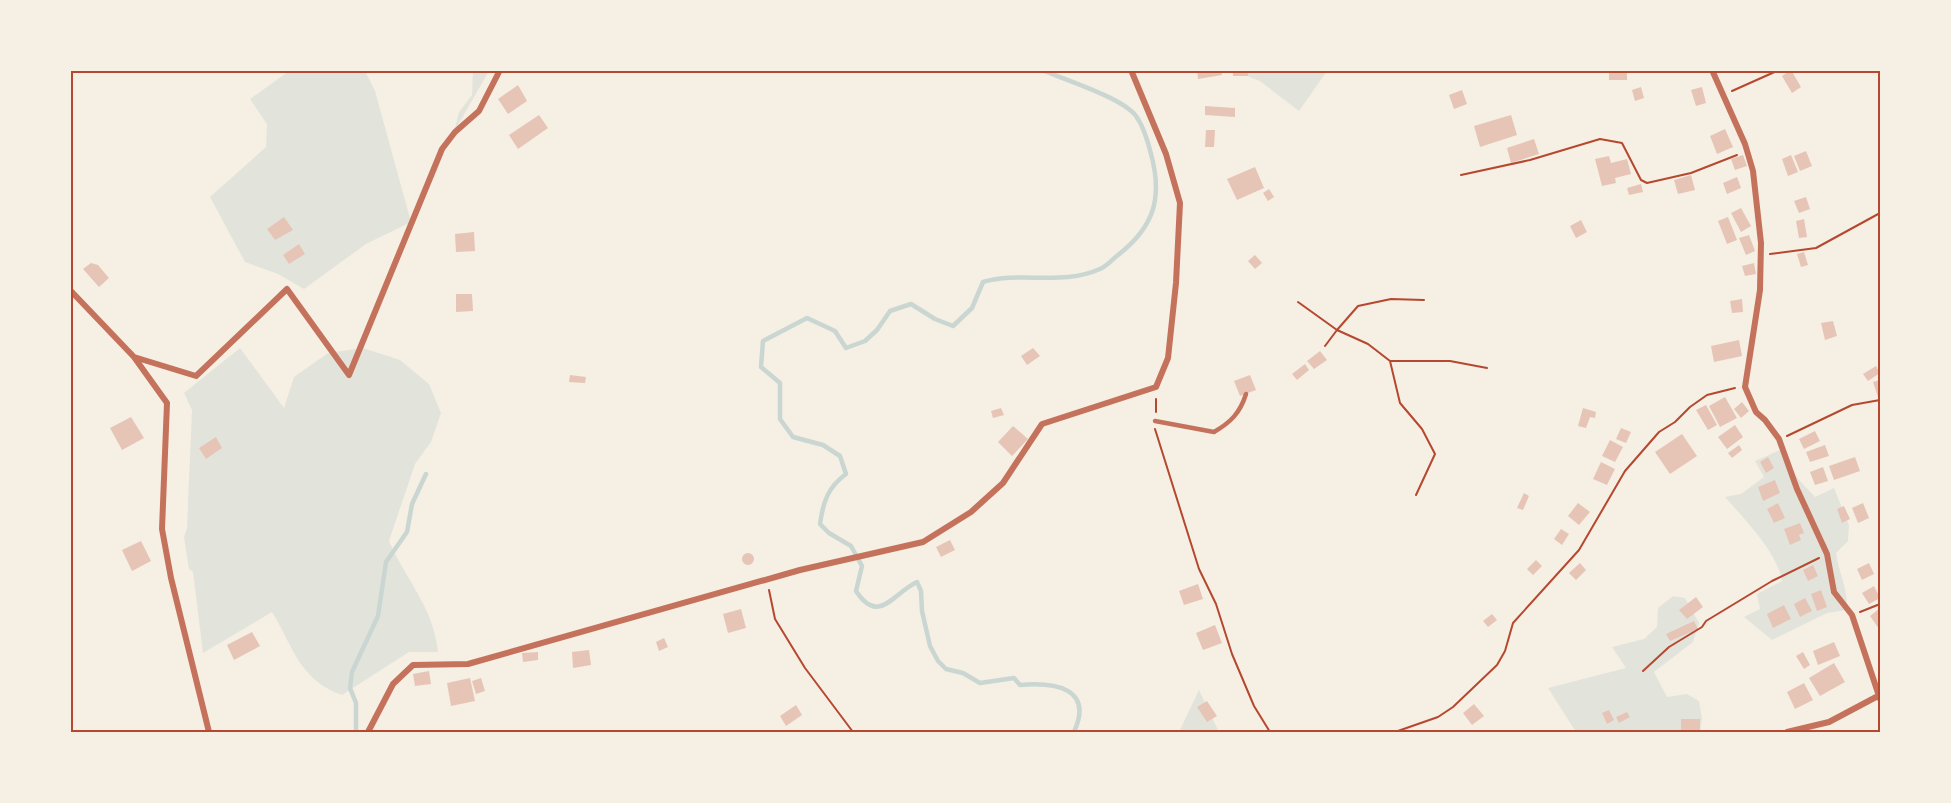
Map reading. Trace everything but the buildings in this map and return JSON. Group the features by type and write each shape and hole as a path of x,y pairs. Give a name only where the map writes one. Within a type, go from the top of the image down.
{"street":[{"path":"134,357 196,376 287,289 349,375 441,149 454,132 479,111 500,70"},
{"path":"368,732 393,684 413,665 468,664 800,570 923,542 971,512 1003,483 1042,424 1156,387 1168,358 1176,283 1180,203 1166,154 1131,70"},
{"path":"1712,70 1754,171 1761,255 1760,290 1745,387 1756,412 1779,439 1797,489 1827,554 1834,592 1852,615 1879,697 1828,722 1787,732"},
{"path":"70,290 134,357 167,403 162,529 171,578 209,732"}],"lane":[{"path":"1155,421 1214,432 1231,422 1239,411 1246,394"}],"path":[{"path":"1723,95 1779,70"},
{"path":"1461,175 1530,160 1600,139 1622,143 1641,180 1647,183 1691,173 1747,152"},
{"path":"1761,255 1816,248 1881,213"},
{"path":"1325,346 1358,306 1391,299 1424,300"},
{"path":"1298,302 1337,330 1368,344 1390,361 1450,361 1487,368"},
{"path":"1390,361 1400,403 1422,429 1435,454 1416,495"},
{"path":"1156,387 1155,433 1199,569 1216,604 1232,654 1254,706 1270,732"},
{"path":"1395,732 1438,717 1453,707 1497,664 1505,651 1513,623 1579,550 1625,471 1659,432 1707,395 1745,387"},
{"path":"1779,439 1852,405 1881,400"},
{"path":"1643,671 1669,647 1701,627 1706,621 1772,581 1827,554"},
{"path":"767,581 775,619 805,668 853,732"},
{"path":"1852,615 1881,604"}],"shaded area":[{"path":"289,71 365,71 375,91 411,222 366,244 304,289 278,274 245,262 210,197 266,147 267,124 250,99"},
{"path":"473,71 489,71 454,132 459,112 472,95"},
{"path":"1233,71 1327,71 1299,111 1260,81"},
{"path":"240,348 284,408 294,377 328,353 363,348 400,360 429,384 441,413 431,442 415,464 389,541 425,608 438,652 409,652 342,695 328,689 306,671 272,612 203,653 193,572 189,569 184,537 187,528 192,410 184,393"},
{"path":"1780,450 1798,479 1815,497 1834,488 1849,525 1848,541 1836,553 1846,595 1847,610 1827,613 1772,640 1744,617 1760,609 1757,594 1782,581 1779,570 1759,537 1725,497 1741,494 1764,477 1755,461"},
{"path":"1673,596 1685,598 1699,623 1693,642 1654,672 1667,697 1687,694 1699,701 1702,718 1700,732 1576,732 1548,688 1626,668 1612,647 1644,639 1657,627 1658,608"},
{"path":"1199,690 1219,732 1179,732"}],"waterway":[{"path":"1042,70 1119,102 1136,116 1149,145 1156,184 1152,210 1140,234 1105,266 1086,274 1071,277 1012,278 983,282 972,308 953,326 935,319 911,304 890,311 877,330 865,341 846,348 835,331 807,318 763,341 761,367 780,383 780,419 793,437 823,445 840,456 846,474 827,496 820,524 829,533 851,546 862,566 856,591 864,601 872,606 886,604 917,582 921,591 922,611 930,646 938,661 946,669 963,673 980,683 1014,678 1020,685 1046,685 1068,691 1075,697 1079,706 1079,717 1074,732"},
{"path":"356,732 356,703 350,688 352,672 378,616 386,562 407,532 412,504 426,474"}]}
